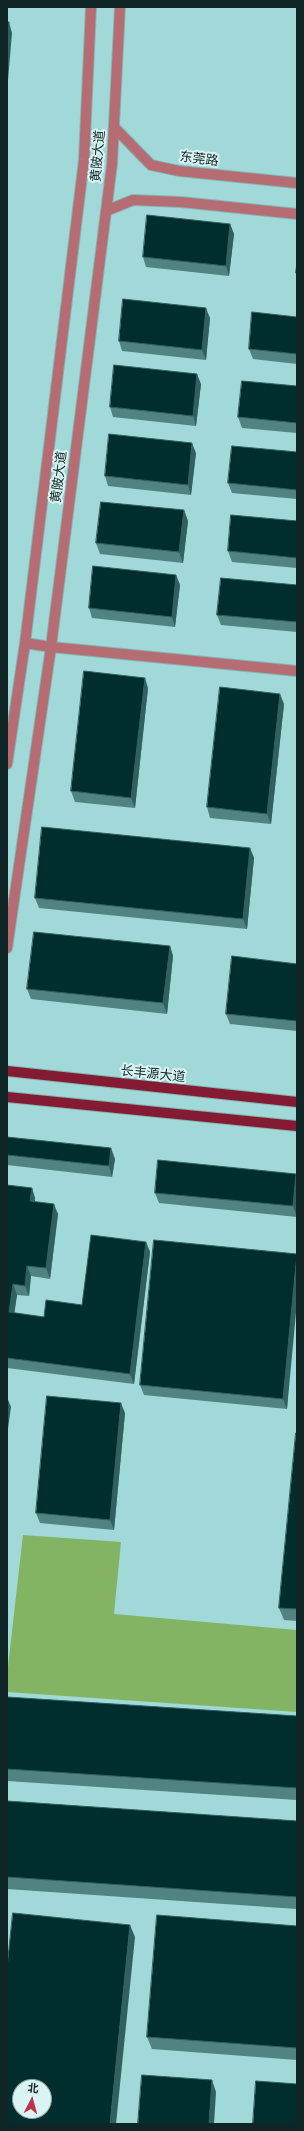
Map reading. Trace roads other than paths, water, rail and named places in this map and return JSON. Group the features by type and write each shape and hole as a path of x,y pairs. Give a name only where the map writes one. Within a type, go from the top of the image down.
{"main road":[{"name":"长丰源大道","path":"7,1071 297,1102"},
{"path":"7,1097 297,1126"}],"street":[{"name":"黄陂大道","path":"7,764 25,643 84,160 91,7"},
{"name":"黄陂大道","path":"7,948 51,647 106,211 114,127 120,7"},
{"name":"东莞路","path":"114,127 151,165 179,171 297,183"},
{"path":"106,211 133,200 181,202 297,214"},
{"path":"25,643 51,647 297,671"}]}
